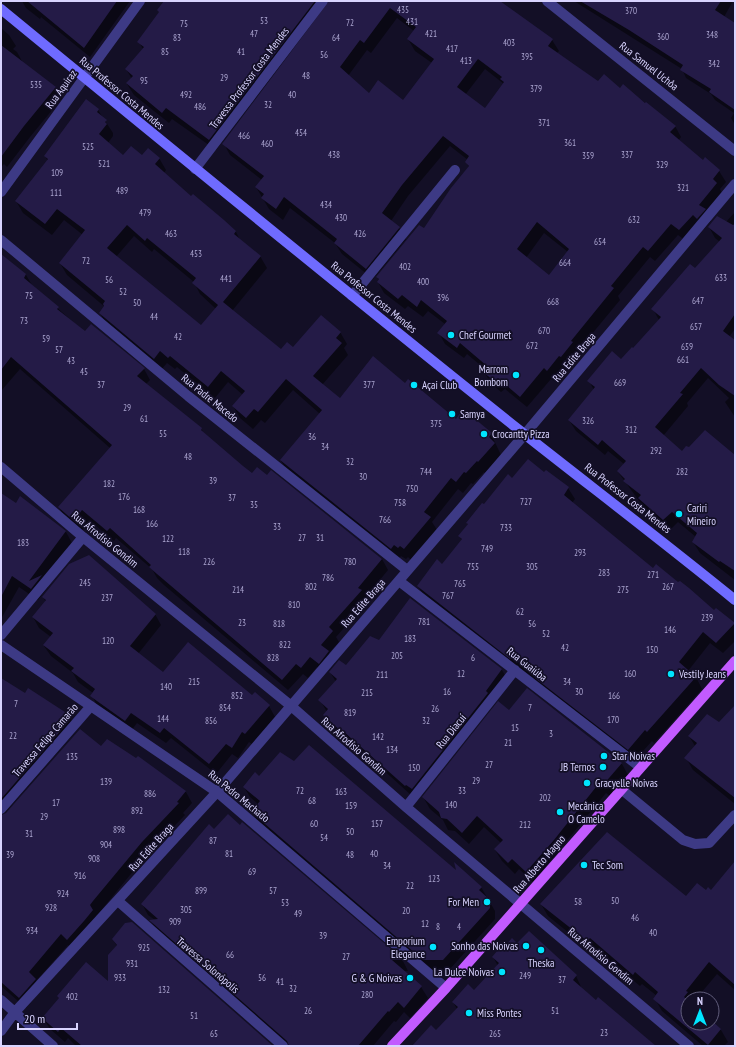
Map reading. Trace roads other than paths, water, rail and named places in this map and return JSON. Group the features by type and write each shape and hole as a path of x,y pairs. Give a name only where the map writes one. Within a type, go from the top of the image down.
{"main road":[{"name":"Rua Alberto Magno","path":"392,1046 446,988 735,661"}],"street":[{"name":"Rua Aquiraz","path":"1,192 140,1"},
{"name":"Travessa Professor Costa Mendes","path":"195,169 323,1"},
{"name":"Rua Samuel Uchôa","path":"547,1 735,151"},
{"name":"Rua Professor Costa Mendes","path":"1,9 352,296 525,434 650,530 735,600"},
{"path":"352,296 455,170"},
{"name":"Rua Edite Braga","path":"1,1031 15,1012 217,792 290,705 525,434 735,184"},
{"name":"Rua Padre Macedo","path":"1,240 188,396 407,570"},
{"name":"Rua Afrodísio Gondim","path":"1,467 83,537 290,705 406,807 689,1046"},
{"path":"1,635 83,537"},
{"name":"Rua Guaiúba","path":"399,581 640,767"},
{"name":"Rua Pedro Machado","path":"1,645 217,792 446,988"},
{"name":"Rua Diacuí","path":"406,807 515,670"},
{"name":"Travessa Felipe Camarão","path":"1,809 91,706"},
{"path":"621,789 684,840 695,844 709,843 735,815"},
{"name":"Travessa Solonópolis","path":"118,901 283,1046"},
{"path":"1,1000 53,1046"}],"place":[{"name":"Chef Gourmet","path":"451,335"},
{"name":"Marrom Bombom","path":"516,375"},
{"name":"Açai Club","path":"414,385"},
{"name":"Samya","path":"452,414"},
{"name":"Crocantty Pizza","path":"484,434"},
{"name":"Cariri Mineiro","path":"679,514"},
{"name":"Vestily Jeans","path":"671,674"},
{"name":"Star Noivas","path":"604,756"},
{"name":"JB Ternos","path":"603,767"},
{"name":"Gracyelle Noivas","path":"587,783"},
{"name":"Mecânica O Camelo","path":"560,812"},
{"name":"Tec Som","path":"584,865"},
{"name":"For Men","path":"487,902"},
{"name":"Sonho das Noivas","path":"526,946"},
{"name":"Emporium Elegance","path":"433,947"},
{"name":"Theska","path":"541,950"},
{"name":"La Dulce Noivas","path":"502,972"},
{"name":"G & G Noivas","path":"410,978"},
{"name":"Miss Pontes","path":"469,1013"}]}
